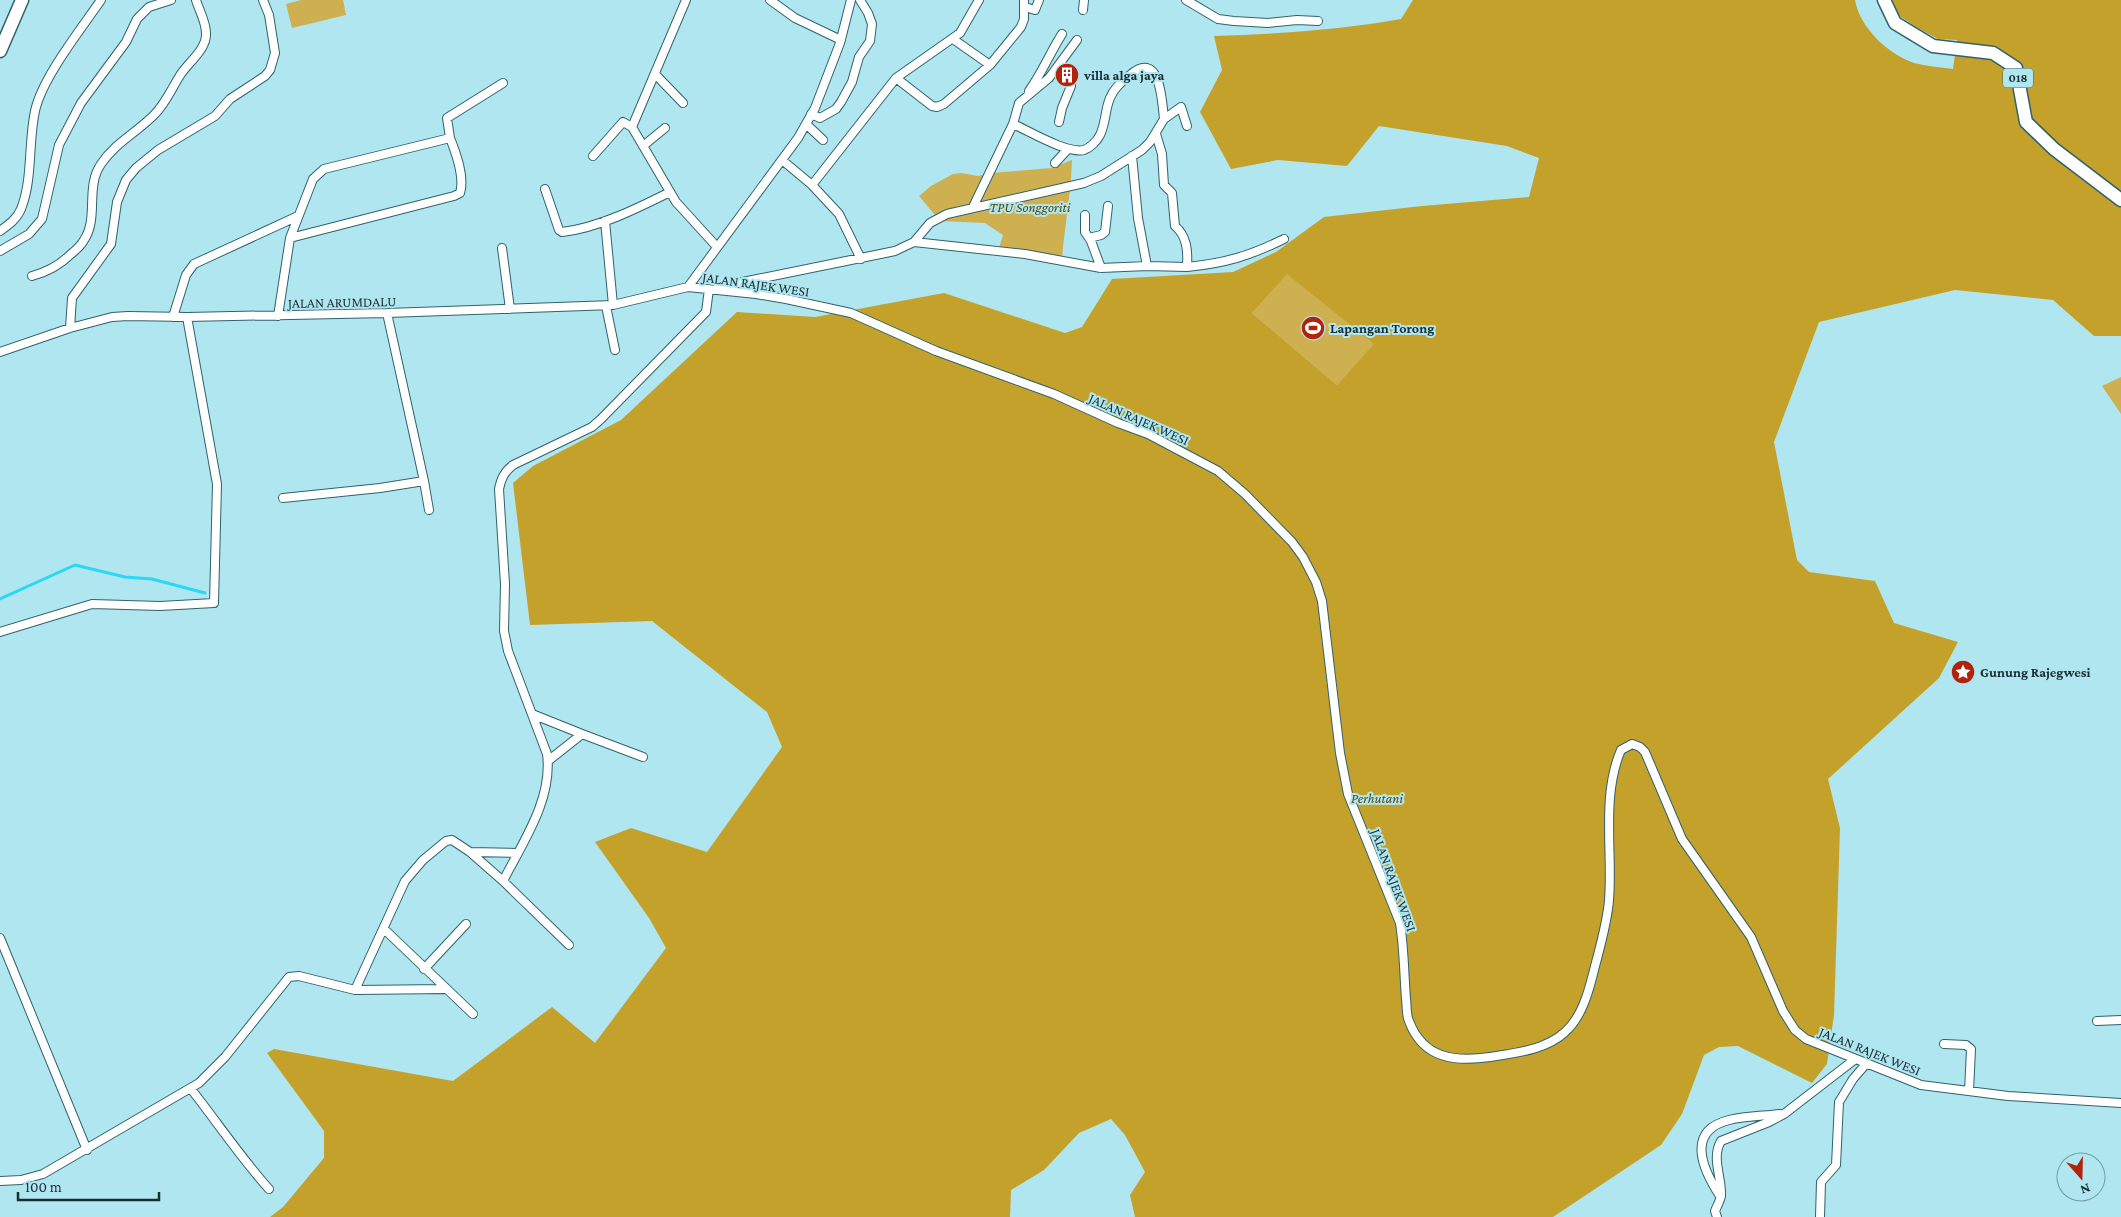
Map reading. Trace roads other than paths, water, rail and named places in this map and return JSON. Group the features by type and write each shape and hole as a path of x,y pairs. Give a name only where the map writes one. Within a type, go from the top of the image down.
{"main road":[{"path":"0,51 22,0"},
{"name":"018","path":"1884,0 1895,22 1933,46 1993,53 2016,68 2026,122 2054,149 2121,200"}],"street":[{"path":"0,231 12,222 20,210 26,186 35,110 42,89 101,0"},
{"path":"0,251 29,234 42,218 62,138 81,103 126,42 137,19 149,7 171,0"},
{"path":"32,276 46,272 59,264 85,239 89,226 91,187 100,165 113,147 155,114 168,98 184,70 199,52 206,40 206,32 196,0"},
{"path":"70,328 72,298 111,244 117,202 126,180 136,168 158,150 215,116 230,99 265,76 270,70 275,53 269,15 263,0"},
{"path":"632,127 686,0"},
{"path":"770,0 795,18 841,40"},
{"path":"688,286 782,160 806,124 841,40 851,0"},
{"path":"811,114 820,118 836,109 852,82 858,57 870,41 872,24 860,0"},
{"path":"812,185 896,78 924,57 953,39 966,25 979,0"},
{"path":"896,78 932,106 937,107 944,104 990,66 1021,27 1024,3 1035,10 1039,0"},
{"path":"1083,10 1084,0"},
{"path":"1186,0 1218,19 1268,23 1297,20 1318,22"},
{"path":"1027,95 1040,76 1042,68 1062,34"},
{"path":"953,39 990,66"},
{"path":"973,207 1013,124 1019,102 1044,83 1056,70 1077,40"},
{"path":"1013,124 1068,148 1085,150 1100,135 1111,95 1119,85 1141,67 1148,67 1156,75 1164,119"},
{"path":"1056,70 1071,86 1062,108 1059,122"},
{"path":"655,74 683,103"},
{"path":"290,238 460,193 462,187 461,175 450,138 447,118 503,84"},
{"path":"503,881 542,802 548,761 508,651 504,631 505,584 499,489 501,480 507,470 513,465 592,427 706,312 711,289 895,251 914,242 930,223 947,214 1084,183 1101,176 1142,150 1156,134 1164,119 1180,107 1187,126"},
{"path":"593,156 623,122 627,122 644,146 676,202 718,247"},
{"path":"806,124 823,140"},
{"path":"644,146 665,128"},
{"path":"1156,134 1162,154 1164,185 1172,193 1175,226 1183,233 1185,240 1187,267"},
{"path":"278,316 290,238 314,179 324,169 450,138"},
{"path":"1055,163 1068,148"},
{"path":"1132,156 1138,218 1146,266"},
{"path":"782,160 812,185 839,214 861,259"},
{"path":"545,189 559,230 562,232 605,221 627,213 670,192"},
{"path":"1089,238 1105,232 1108,206"},
{"path":"1085,215 1085,232 1098,256 1101,268"},
{"path":"173,317 186,275 194,264 298,216"},
{"path":"605,221 610,305 615,350"},
{"path":"914,242 1025,254 1101,268 1187,267 1231,261 1284,239"},
{"path":"502,248 510,309"},
{"name":"JALAN ARUMDALU","path":"0,352 70,328 112,317 388,314 610,305 688,286"},
{"name":"JALAN RAJEK WESI","path":"688,286 786,299 851,313 936,351 1054,394 1118,423 1148,434 1218,471 1245,494 1292,542 1303,557 1316,582 1322,601 1341,761 1348,794 1400,923 1408,1020 1424,1046 1434,1053 1458,1060 1523,1052 1551,1041 1566,1032 1577,1016 1590,986 1609,902 1610,813 1616,764 1621,750 1632,744 1640,747 1647,757 1682,840 1751,937 1783,1011 1795,1030 1806,1039 1854,1060 1921,1085 2008,1096 2121,1103"},
{"path":"388,314 429,510"},
{"path":"0,632 92,604 160,606 214,603 217,484 188,317"},
{"path":"283,498 380,488 424,481"},
{"path":"532,714 643,757"},
{"path":"548,761 582,734"},
{"path":"355,990 405,881 415,868 446,841 452,840 470,852 569,945"},
{"path":"470,852 517,852"},
{"path":"424,968 466,924"},
{"path":"384,929 472,1014"},
{"path":"0,938 87,1150"},
{"path":"0,1181 33,1178 87,1150 191,1089 225,1057 289,977 299,976 355,990 445,989"},
{"path":"2096,1021 2121,1020"},
{"path":"1944,1044 1966,1045 1971,1049 1969,1091"},
{"path":"1714,1215 1721,1198 1716,1156 1717,1148 1722,1141 1784,1114 1854,1060"},
{"path":"1820,1217 1821,1182 1836,1165 1839,1102 1853,1079 1866,1064"},
{"path":"191,1089 252,1170 269,1189"},
{"path":"1721,1198 1707,1176 1702,1162 1701,1146 1708,1132 1728,1120 1784,1114"}],"waterway":[{"path":"0,599 75,565 125,577 152,579 205,593"}],"place":[{"name":"villa alga jaya","path":"1067,75"},
{"name":"Lapangan Torong","path":"1313,328"},
{"name":"Gunung Rajegwesi","path":"1963,672"}],"park label":[{"name":"TPU Songgoriti","path":"1030,207"},
{"name":"Perhutani","path":"1377,798"}]}
